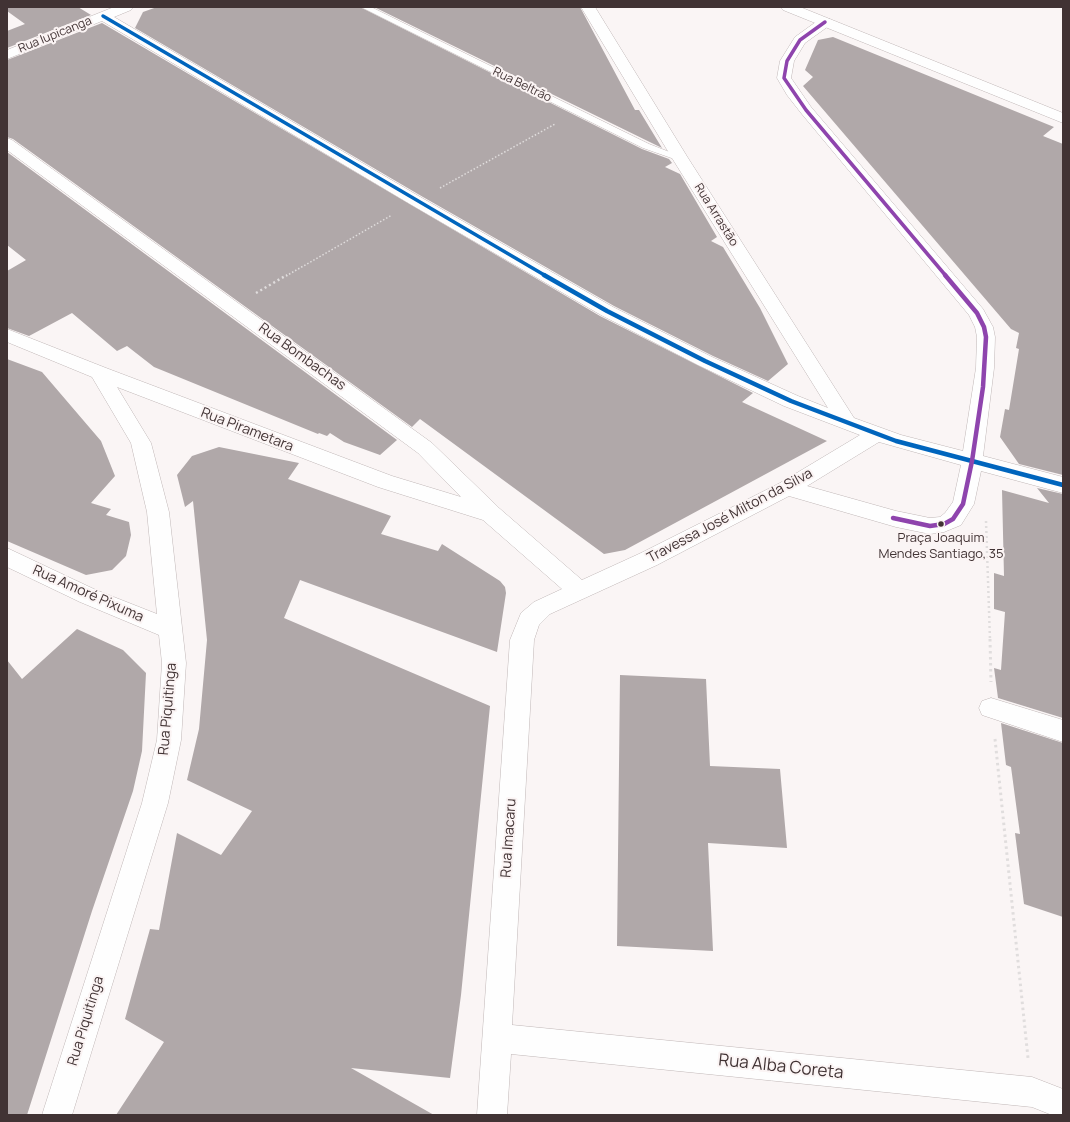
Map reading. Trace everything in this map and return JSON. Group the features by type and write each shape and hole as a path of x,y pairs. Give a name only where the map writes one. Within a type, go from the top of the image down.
{"street":[{"name":"Rua Iupicanga","path":"7,55 126,7"},
{"name":"Rua Arrastão","path":"588,7 680,158 847,422"},
{"path":"788,7 1063,118"},
{"path":"103,16 423,205 608,311 705,361 791,401 878,434 1063,485"},
{"path":"787,488 896,519 930,526 944,524 953,519 963,504 972,461 983,387 986,337 984,327 977,313 794,95 784,78 787,61 800,40 825,22"},
{"name":"Rua Bombachas","path":"7,143 425,448 491,514 580,591"},
{"name":"Rua Pirametara","path":"7,335 99,373 385,482 491,514"},
{"name":"Rua Piquitinga","path":"56,1115 155,803 169,740 174,663 158,512 141,443 99,373"},
{"name":"Travessa José Milton da Silva","path":"580,591 649,559 787,488 878,434"},
{"name":"Rua Amoré Pixuma","path":"7,557 88,596 170,629"},
{"name":"Rua Imacaru","path":"492,1115 522,640 529,620 542,608 580,591"},
{"path":"992,708 1063,730"},
{"name":"Rua Alba Coreta","path":"496,1038 1032,1092 1063,1104"}],"lane":[{"name":"Rua Beltrão","path":"365,7 639,142 680,158"}],"path":[{"path":"986,517 992,708 1032,1092"}],"building":[{"path":"7,7 78,7 91,15 7,48 7,31 25,24 7,11"},
{"path":"157,7 360,7 642,149 669,159 672,163 665,167 680,174 717,237 711,241 723,247 760,308 788,364 768,381 713,356 614,306 423,197 135,28 143,12"},
{"path":"374,7 580,7 635,110 639,110 662,148"},
{"path":"102,23 600,316 753,393 742,402 827,441 625,550 604,554 420,419 412,427 13,139 7,137 7,60"},
{"path":"833,37 1054,127 1043,136 1063,144 1063,475 1019,464 1000,437 1005,409 1009,410 1019,349 1016,348 1019,333 1011,329 803,86 813,77 805,70 818,40"},
{"path":"7,152 397,440 380,455 344,442 330,433 327,436 318,434 154,367 127,346 117,351 72,313 29,336 7,328 7,271 26,260 7,245"},
{"path":"7,359 42,372 101,441 115,476 91,503 111,509 106,515 129,522 131,535 126,556 112,570 86,575 7,541"},
{"path":"219,447 299,463 288,479 391,516 381,534 438,551 442,544 500,581 505,587 506,593 497,652 300,580 284,618 490,706 461,995 450,1078 351,1068 434,1115 116,1115 164,1042 125,1019 150,929 159,930 177,833 221,855 252,811 187,780 199,729 207,640 193,501 185,507 177,475 192,456"},
{"path":"1037,488 1063,494 1063,718 998,698 994,668 1001,670 1005,612 994,609 994,573 1004,576 1002,490 1049,503"},
{"path":"77,629 123,650 146,673 142,751 133,791 92,911 27,1115 7,1115 7,660 22,679"},
{"path":"620,675 706,679 710,766 780,769 787,848 708,843 713,951 617,946"},
{"path":"1001,723 1063,743 1063,917 1024,904 1015,833 1020,834 1011,767 1006,765"}],"transit line":[{"path":"103,16 416,201 607,311 705,361 791,401 896,441 1063,485"},
{"path":"825,22 800,40 787,61 784,78 794,95 806,110 977,313 984,327 986,337 983,387 972,461 963,504 953,519 944,524 930,526 893,518"}],"place":[{"name":"Praça Joaquim Mendes Santiago, 35","path":"941,524"}]}
